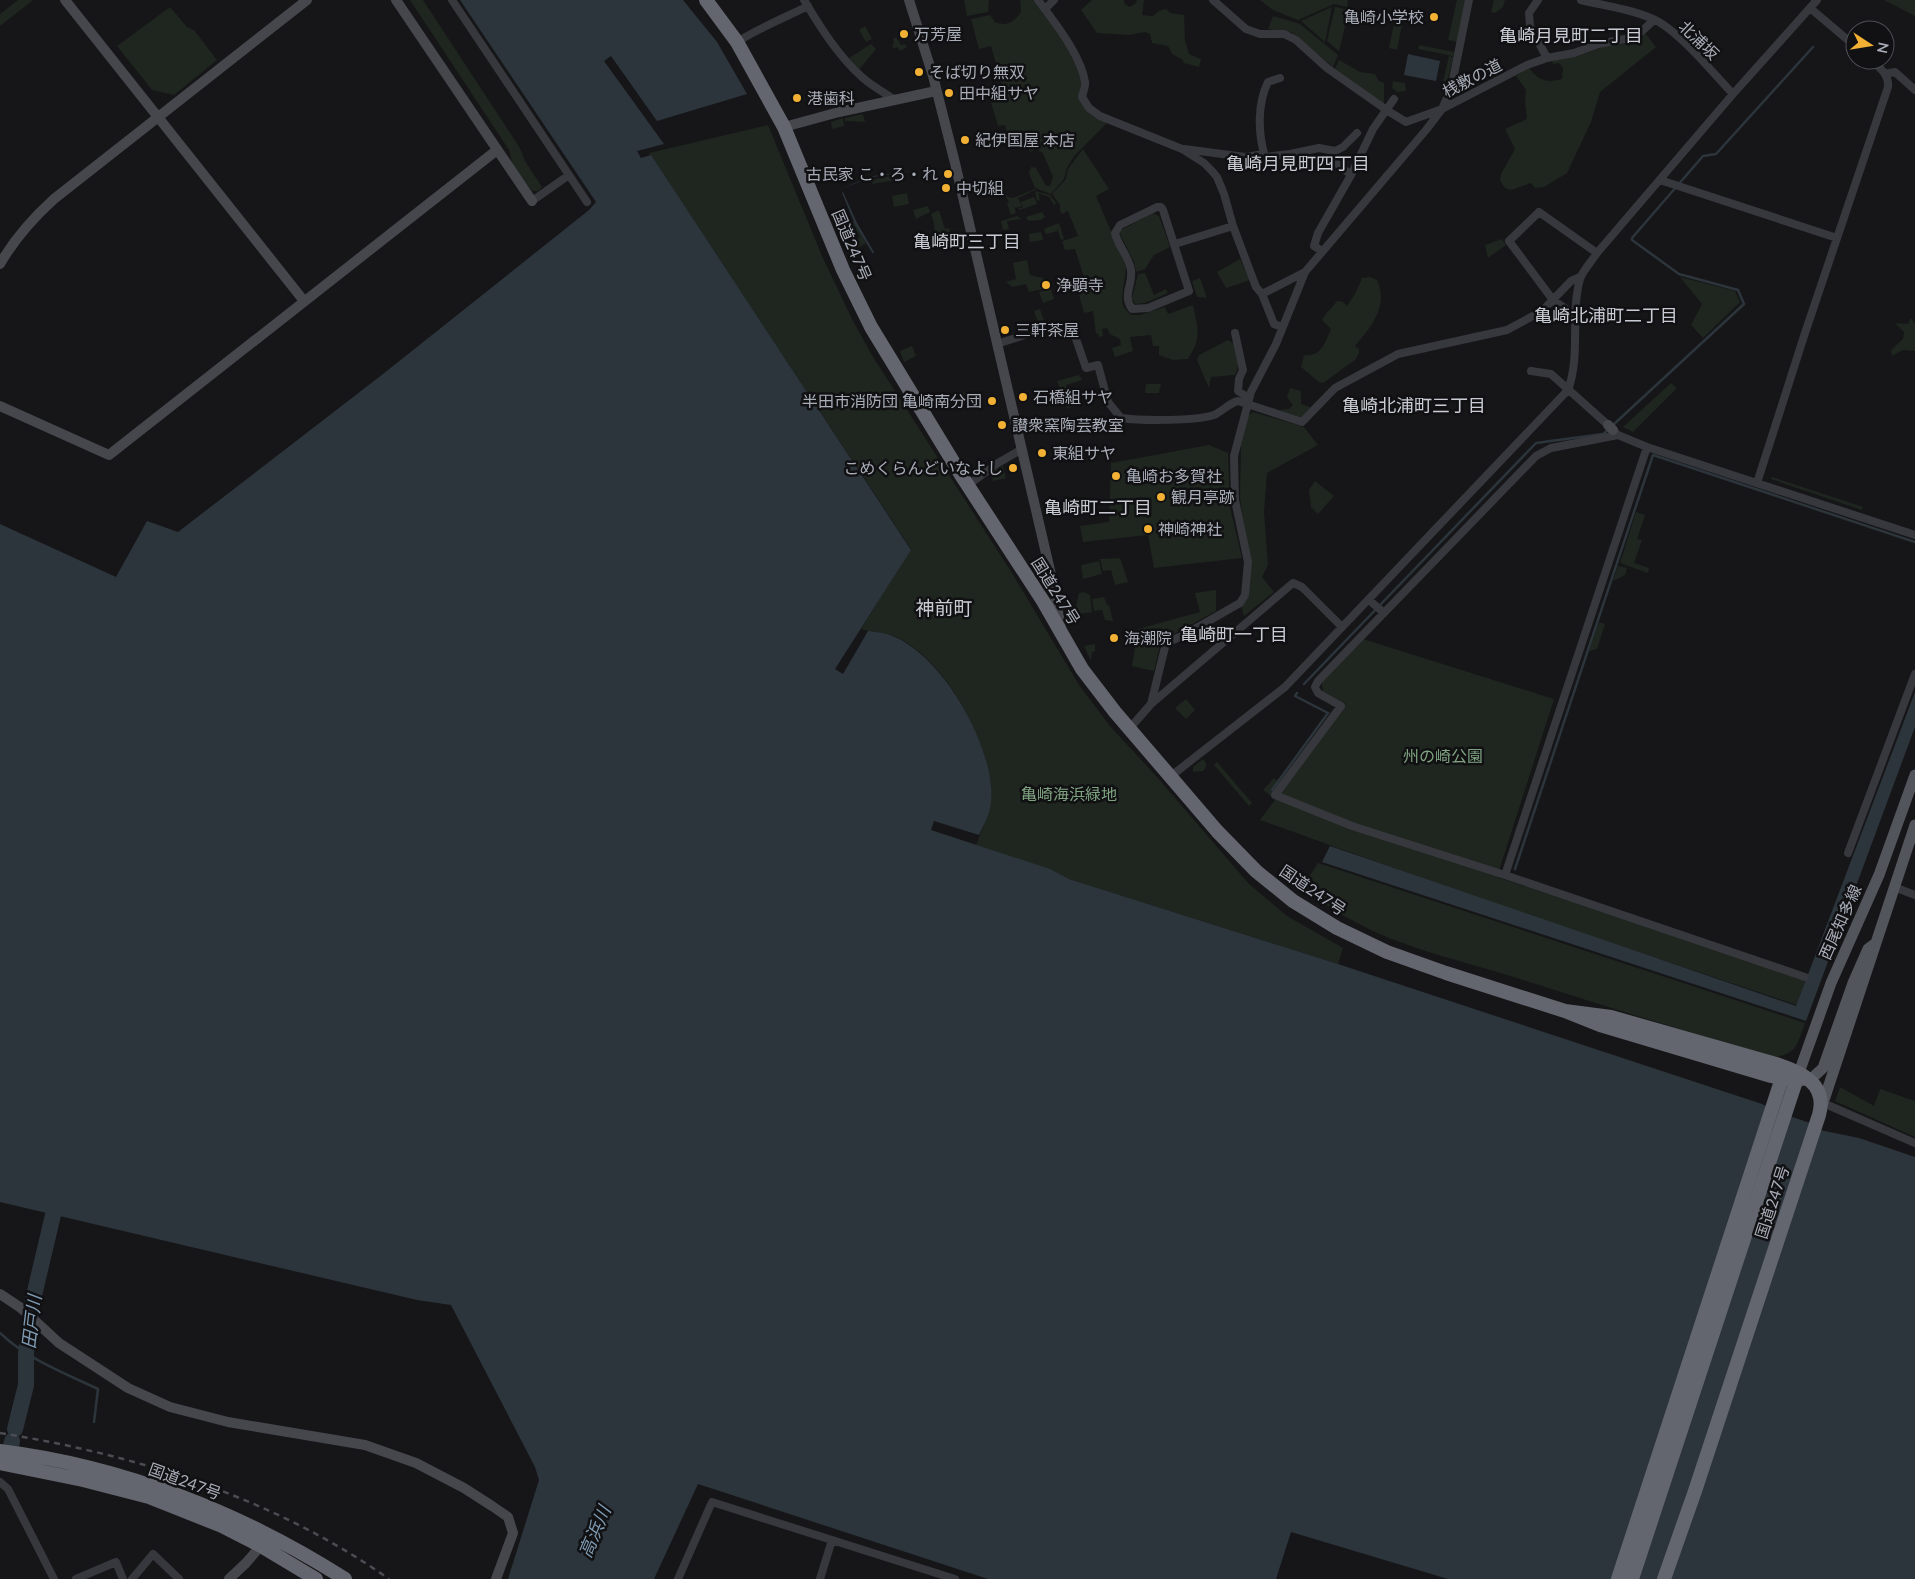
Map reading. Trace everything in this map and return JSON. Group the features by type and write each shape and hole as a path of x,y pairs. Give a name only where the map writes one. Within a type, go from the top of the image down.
{"highway":[{"name":"国道247号","path":"706,0 737,42 784,127 855,296 887,354 1082,669 1097,690 1217,831 1256,871 1293,901 1318,917 1387,952 1446,973 1566,1010 1600,1026 1782,1078 1802,1078"},
{"name":"国道247号","path":"1566,1010 1611,1017 1802,1078"},
{"name":"国道247号","path":"1618,1579 1782,1078"},
{"name":"国道247号","path":"1632,1579 1789,1105 1802,1078"},
{"path":"1802,1078 1818,1091 1823,1110"},
{"name":"国道247号","path":"1664,1579 1823,1110"},
{"name":"国道247号","path":"0,1451 28,1454 97,1469 198,1502 270,1534 345,1579"},
{"name":"国道247号","path":"0,1463 83,1480 148,1497 222,1526 261,1546 316,1579"}],"main road":[{"name":"西尾知多線","path":"1802,1078 1831,983 1879,875 1915,775"},
{"path":"1823,1110 1915,825"},
{"path":"1802,1078 1822,1068 1853,982 1868,949 1876,943"}],"street":[{"path":"65,0 304,301"},
{"path":"0,264 36,215 307,0"},
{"path":"396,0 532,201 569,175"},
{"path":"452,0 587,202"},
{"path":"909,0 936,91 964,202 1052,580 1062,634"},
{"path":"1038,0 1079,62 1086,83 1082,97 1090,108 1100,116 1182,149 1204,163 1217,177 1256,287 1262,294 1274,324 1282,327"},
{"path":"1045,9 1054,0"},
{"path":"1213,0 1246,30 1260,34 1284,34 1296,40 1327,68 1406,122 1442,109"},
{"path":"1151,704 1166,643 1240,603 1244,598 1248,562 1235,500 1234,456 1248,401 1268,363 1305,272 1442,109 1451,89 1469,0"},
{"path":"1538,0 1529,13 1530,26 1547,58"},
{"name":"北浦坂","path":"1581,0 1654,20 1672,32 1733,94"},
{"path":"1171,776 1285,687 1568,390 1573,372 1575,315 1580,277 1597,253 1733,94 1817,0"},
{"path":"737,42 806,3 853,69 866,81 895,100"},
{"path":"1810,8 1845,38"},
{"name":"桟敷の道","path":"1442,109 1527,65 1547,58 1630,38 1654,20"},
{"path":"1757,482 1888,87 1889,79 1881,70"},
{"path":"1885,74 1895,72 1915,90"},
{"path":"1264,154 1259,117 1268,82 1280,78"},
{"path":"784,127 839,112 936,91"},
{"path":"1322,251 1314,246 1318,233 1351,175 1373,129 1394,99"},
{"path":"1182,149 1245,157 1264,154 1265,157 1290,154 1319,148 1335,151 1343,147 1357,133"},
{"path":"0,406 109,455 496,150"},
{"path":"1335,151 1336,162 1351,175"},
{"path":"1660,180 1837,238"},
{"path":"1161,207 1175,244 1189,291 1148,308 1132,309 1126,296 1131,273 1130,266 1116,238 1115,232 1117,228 1152,208 1161,207"},
{"path":"1575,315 1553,300 1510,243 1510,238 1539,212 1597,253"},
{"path":"1175,244 1233,226"},
{"path":"1262,294 1305,272"},
{"path":"997,344 1052,326 1074,333 1086,368 1098,365 1108,402 1121,418 1133,420 1193,419 1215,414 1232,402 1248,401 1302,422 1335,388 1398,354 1507,330 1542,311 1570,281 1580,277"},
{"path":"1235,333 1243,370 1239,379 1238,391 1248,401"},
{"path":"1531,371 1548,373 1613,430 1647,447 1915,535"},
{"path":"1613,430 1551,448 1536,456 1381,611 1316,684 1318,692 1342,706 1275,795 1352,826 1504,875 1805,977"},
{"path":"1504,875 1647,447"},
{"path":"968,485 998,463 1022,450"},
{"path":"1130,728 1151,704 1293,583 1302,587 1342,627"},
{"path":"1369,600 1381,611"},
{"path":"1848,852 1915,674"},
{"path":"1894,887 1915,895"},
{"path":"1823,1110 1915,1144"},
{"path":"1,1294 21,1308 81,1359 128,1388 170,1407 228,1422 365,1445 416,1463 464,1488 508,1518 514,1533 496,1579"},
{"path":"0,1482 8,1489 54,1579"},
{"path":"678,1579 712,1502 955,1579"},
{"path":"228,1579 246,1563 270,1534"},
{"path":"820,1579 832,1540"},
{"path":"132,1579 153,1554 179,1579"},
{"path":"76,1579 116,1562 123,1579"}],"green space":[{"path":"18,0 33,0 0,26 0,14"},
{"path":"410,0 423,0 520,148 525,161 542,187 538,191 532,191 513,166 509,150"},
{"path":"964,0 989,0 988,12 967,16"},
{"path":"1020,0 1033,0 1054,28 1080,74 1082,87 1078,98 1084,106 1107,123 1074,156 1067,168 1064,179 1051,194 1035,188 1029,173 1031,167 1036,168 1046,186 1050,186 1053,177 1043,153 1036,149 1030,152 1024,139 1011,144 1005,125 998,126 991,103 999,101 1003,97 1001,82 991,46 979,49 971,19 990,15 995,22 1010,23 1021,12"},
{"path":"1092,0 1124,0 1124,3 1129,7 1135,4 1137,0 1144,0 1142,15 1153,16 1159,11 1166,9 1170,13 1184,15 1185,40 1189,54 1201,59 1199,67 1184,63 1183,60 1172,54 1168,46 1152,43 1150,34 1145,32 1129,35 1097,33 1081,10"},
{"path":"1260,0 1348,0 1347,7 1334,4 1298,20 1273,10"},
{"path":"1457,0 1466,0 1457,42 1448,40"},
{"path":"1494,0 1505,0 1503,7 1495,13 1491,12"},
{"path":"1884,0 1915,0 1915,16"},
{"path":"170,7 187,27 194,30 217,60 174,95 152,90 117,46"},
{"path":"1332,7 1325,42 1301,21"},
{"path":"1335,7 1349,10 1339,51 1327,41"},
{"path":"1273,16 1300,24 1338,55 1333,67 1291,32 1268,29"},
{"path":"1394,23 1402,25 1397,50 1389,48"},
{"path":"865,26 872,39 866,42 859,30"},
{"path":"1645,33 1656,47 1600,92 1591,122 1567,173 1544,187 1535,188 1531,183 1511,190 1505,188 1500,181 1501,174 1515,149 1505,129 1527,119 1526,90 1516,76 1529,68 1536,76 1543,80 1562,79 1563,68 1559,63 1553,64 1552,61 1578,56 1604,47 1623,44"},
{"path":"896,37 901,45 905,44 907,47 900,51 897,47 894,49 892,46 894,44 893,39"},
{"path":"871,44 876,49 859,70 849,58"},
{"path":"1419,45 1454,52 1453,56 1418,49"},
{"path":"1449,56 1453,57 1446,87 1442,86"},
{"path":"1339,60 1360,72 1375,74 1378,80 1384,83 1384,106 1335,69"},
{"path":"1393,81 1405,83 1406,91 1397,92 1392,88"},
{"path":"863,114 865,122 845,121 845,118"},
{"path":"843,118 844,126 832,129 831,122"},
{"name":"亀崎海浜緑地","path":"768,125 822,256 852,319 873,357 1012,573 1079,685 1110,726 1157,777 1249,884 1287,916 1343,948 1338,964 1069,879 1049,869 976,845 990,808 990,780 984,755 961,703 927,659 908,644 888,634 861,629 911,549 649,153"},
{"path":"1083,149 1109,189 1096,196 1126,267 1122,302 1126,310 1131,315 1140,315 1165,307 1168,314 1193,305 1198,333 1195,345 1188,359 1173,360 1159,355 1159,346 1153,346 1151,335 1130,337 1133,351 1115,357 1112,348 1121,345 1120,339 1110,334 1107,328 1102,329 1103,336 1099,337 1098,333 1096,334 1093,311 1084,313 1079,295 1088,290 1075,249 1065,250 1062,241 1078,236 1068,211 1062,214 1060,205 1052,194 1066,179 1068,169"},
{"path":"896,175 896,180 872,184 871,180"},
{"path":"1002,189 1008,197 1013,198 1035,190 1018,198 1022,206 1015,208 1013,204 1016,213 1011,215 1007,203 1012,201 1009,202"},
{"path":"1035,191 1050,195 1056,203 1054,205 1049,197 1038,193 1040,200 1037,201"},
{"path":"907,193 909,204 894,207 892,196"},
{"path":"1034,197 1037,204 1019,210 1019,208 1023,207 1021,202"},
{"path":"928,206 930,212 916,219 913,210"},
{"path":"939,210 945,229 949,228 952,240 950,241 946,231 935,235 931,214"},
{"path":"1042,212 1045,217 1041,220 1028,221 1026,217"},
{"path":"1153,213 1159,216 1170,247 1154,255 1145,269 1136,272 1134,262 1120,234 1121,230"},
{"path":"1017,216 1022,219 1007,221 1009,229 1003,230 1001,221"},
{"path":"854,221 866,243 864,245 862,243 863,245 848,253 844,245 860,237 852,222"},
{"path":"1059,223 1064,239 1061,240 1057,228 1057,231 1046,234 1044,229"},
{"path":"1041,232 1043,240 1030,242 1029,234"},
{"path":"1502,239 1506,245 1488,258 1485,245"},
{"path":"1240,259 1250,280 1226,288 1217,272"},
{"path":"1027,260 1030,275 1043,278 1046,286 1044,289 1029,292 1026,284 1012,287 1006,282 1016,279 1013,263"},
{"path":"1145,273 1154,295 1166,289 1168,293 1145,303 1135,304 1132,298 1138,274"},
{"path":"1370,277 1377,280 1381,299 1380,307 1372,324 1355,346 1359,349 1359,353 1355,360 1323,383 1319,382 1301,367 1304,355 1315,354 1325,343 1331,329 1322,320 1327,312 1337,301 1343,302 1347,306 1362,278"},
{"path":"1680,277 1735,291 1740,302 1703,338 1691,325 1702,304"},
{"path":"1200,278 1207,298 1197,297 1192,281"},
{"path":"1051,289 1054,299 1043,303 1039,292"},
{"path":"1040,309 1046,326 1040,328 1034,311"},
{"path":"1911,318 1915,324 1915,351 1903,350 1892,356 1891,350 1903,339 1904,332 1895,323 1908,324"},
{"path":"1228,340 1233,343 1237,355 1237,371 1235,375 1211,377 1209,388 1197,360 1199,355"},
{"path":"912,346 916,356 904,362 900,351"},
{"path":"1079,375 1082,380 1066,385 1072,407 1067,408 1057,381"},
{"path":"1671,383 1677,388 1633,432 1623,427"},
{"path":"1146,384 1161,384 1159,393 1145,393"},
{"path":"1290,388 1301,391 1301,404 1310,407 1310,410 1301,420 1279,410 1289,409 1293,405 1287,397"},
{"path":"965,392 967,399 940,408 940,401"},
{"path":"1253,412 1304,427 1318,445 1267,473 1264,512 1268,565 1262,577 1274,592 1244,616 1241,606 1249,589 1247,550 1240,498 1241,444 1248,416"},
{"path":"1058,417 1060,427 1050,429 1047,419"},
{"name":"神崎神社","path":"1209,445 1228,453 1230,507 1242,558 1154,568 1148,535 1083,542 1080,526 1109,522 1111,463"},
{"path":"1003,466 1006,478 993,481 991,473"},
{"path":"1772,477 1863,507 1862,510 1771,479"},
{"path":"1315,481 1334,496 1318,514 1311,507 1309,490"},
{"path":"1636,512 1645,515 1637,539 1642,540 1634,563 1649,568 1648,573 1620,563"},
{"path":"1120,558 1128,582 1115,585 1111,570 1103,571 1100,559"},
{"path":"1099,561 1102,574 1083,579 1081,565"},
{"path":"1618,566 1627,568 1625,575 1613,581"},
{"path":"1216,590 1216,611 1161,641 1154,671 1132,666 1138,629 1200,612 1195,593"},
{"path":"1084,592 1090,595 1092,612 1074,615 1079,593"},
{"path":"1104,597 1107,605 1109,605 1113,621 1105,620 1102,610 1094,611 1092,599"},
{"path":"1599,622 1605,624 1597,649 1589,651"},
{"name":"州の崎公園","path":"1363,639 1554,699 1497,877 1806,980 1797,1005 1488,902 1260,820 1346,704 1323,691 1321,681"},
{"path":"1095,644 1095,651 1092,652 1091,661 1084,646"},
{"path":"1186,699 1195,710 1186,719 1175,708"},
{"path":"1203,759 1206,767 1203,771 1193,772 1193,767"},
{"path":"1217,762 1252,803 1249,806 1214,765"},
{"path":"1274,778 1280,783 1271,796 1263,790"},
{"path":"1318,863 1805,1023 1798,1043 1787,1054 1772,1057 1426,951 1390,938 1354,921 1301,889"},
{"path":"1840,1087 1874,1106 1880,1089 1915,1101 1915,1137 1835,1101"}],"water":[{"name":"高浜川","path":"460,0 683,0 717,42 747,94 657,121 611,56 604,61 664,144 637,151 641,158 651,155 911,550 835,669 843,674 868,631 885,633 907,644 927,660 945,680 961,704 975,730 985,756 990,781 991,803 979,835 934,821 931,830 1050,869 1069,879 1338,964 1762,1104 1777,1112 1813,1124 1820,1130 1859,1138 1915,1157 1915,1579 1448,1579 1291,1532 1276,1579 988,1579 698,1484 654,1579 508,1579 539,1480 535,1467 451,1305 417,1300 0,1202 0,524 116,577 147,521 178,532 383,374 589,210 596,202"},
{"path":"1408,54 1440,61 1436,81 1404,75"},
{"path":"920,170 873,177 837,190 873,176"},
{"path":"843,192 857,223 874,252 873,254 855,224"},
{"path":"1915,692 1915,727 1806,1021 1322,862 1330,846 1796,1006"}],"waterway":[{"path":"1613,425 1744,304 1738,290 1679,274 1632,240 1632,238 1703,156 1716,154 1813,47"},
{"path":"1304,684 1536,443 1603,434 1609,429"},
{"path":"1515,869 1653,455 1915,542"},
{"path":"1272,790 1328,713 1295,696 1297,693"},
{"name":"田戸川","path":"15,1429 26,1385 26,1353 32,1304 53,1215"},
{"path":"0,1333 34,1358 98,1389 94,1422"},
{"name":"田戸川","path":"10,1451 12,1441"}],"railway":[{"path":"0,1433 102,1454 203,1484 252,1503 299,1525 345,1550 389,1579"}],"place":[{"name":"亀崎小学校","path":"1434,17"},
{"name":"万芳屋","path":"904,34"},
{"name":"そば切り無双","path":"919,72"},
{"name":"田中組サヤ","path":"949,93"},
{"name":"港歯科","path":"797,98"},
{"name":"紀伊国屋 本店","path":"965,140"},
{"name":"古民家 こ・ろ・れ","path":"948,174"},
{"name":"中切組","path":"946,188"},
{"name":"浄顕寺","path":"1046,285"},
{"name":"三軒茶屋","path":"1005,330"},
{"name":"石橋組サヤ","path":"1023,397"},
{"name":"半田市消防団 亀崎南分団","path":"992,401"},
{"name":"讃衆窯陶芸教室","path":"1002,425"},
{"name":"東組サヤ","path":"1042,453"},
{"name":"こめくらんどいなよし","path":"1013,468"},
{"name":"亀崎お多賀社","path":"1116,476"},
{"name":"観月亭跡","path":"1161,497"},
{"name":"神崎神社","path":"1148,529"},
{"name":"海潮院","path":"1114,638"}],"district":[{"name":"亀崎月見町二丁目","path":"1571,36"},
{"name":"亀崎月見町四丁目","path":"1298,164"},
{"name":"亀崎町三丁目","path":"967,242"},
{"name":"亀崎北浦町二丁目","path":"1606,316"},
{"name":"亀崎北浦町三丁目","path":"1414,406"},
{"name":"亀崎町二丁目","path":"1098,508"},
{"name":"神前町","path":"944,608"},
{"name":"亀崎町一丁目","path":"1234,635"}]}
